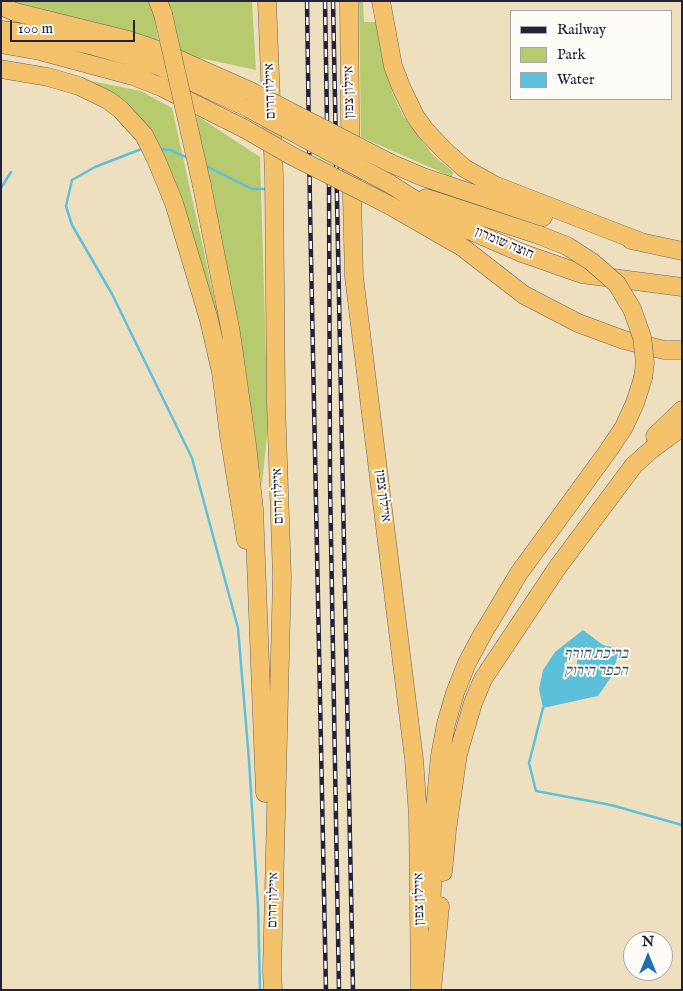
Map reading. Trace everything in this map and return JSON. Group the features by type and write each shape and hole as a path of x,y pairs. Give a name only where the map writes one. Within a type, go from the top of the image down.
{"highway":[{"name":"איילון דרום","path":"268,1 274,176 276,403 282,577 273,990"},
{"name":"איילון צפון","path":"349,1 354,278 414,759 418,816 420,990"},
{"path":"381,1 393,66 401,87 415,116 444,150 464,168 494,185 641,242"},
{"path":"1,6 15,12 128,40 155,49 250,100 423,178 599,233 682,251"},
{"path":"160,8 202,186 231,333 247,445 254,509 272,971"},
{"path":"1,30 54,37 94,46 160,67 189,80 250,100"},
{"path":"1,44 40,51 104,68 162,87 389,205 462,247 524,295 578,323 624,340 664,350 682,350"},
{"path":"1,56 104,68"},
{"path":"1,69 48,77 79,86 108,100 121,110 144,135 156,159 174,203 209,320 221,372 229,436 259,615"},
{"path":"1,74 48,77"},
{"name":"חוצה שומרון","path":"250,100 342,159 392,186 450,222 522,253 582,274 682,288"},
{"path":"392,186 487,219 539,234 567,246 592,262 617,284 632,309 642,337 645,363 643,378 635,403 624,427 519,573 467,663 455,693 446,724 440,756 434,819 431,990"},
{"path":"431,990 454,779 464,728 483,679 497,655 629,466 664,425 682,410"},
{"path":"599,511 634,465 682,427"}],"green space":[{"path":"6,1 150,1 155,18 159,46"},
{"path":"163,1 252,1 256,70 181,54"},
{"path":"359,1 363,1 364,22 378,22 385,67 392,92 403,116 433,155 453,172 452,177 361,137"},
{"path":"62,75 141,91 172,108 230,369 153,139"},
{"path":"196,115 260,157 268,425 262,485"}],"water":[{"name":"בריכת חורף הכפר הירוק","path":"583,630 603,645 612,647 618,655 611,677 598,696 543,708 539,689 543,670 555,652","holes":["573,655 577,657 576,670 572,675 565,670 564,664"]}],"waterway":[{"path":"144,148 95,167 72,180 66,206 72,225 112,294 192,458 238,628 258,906 260,990"},
{"path":"160,149 170,150 188,158"},
{"path":"204,165 252,189 266,189 267,187"},
{"path":"1,188 11,172"},
{"path":"543,708 529,763 536,791 611,805 682,825"}],"railway":[{"path":"307,1 326,990"},
{"path":"325,1 327,121"},
{"path":"333,1 353,990"},
{"path":"329,179 330,482 339,990"}]}
